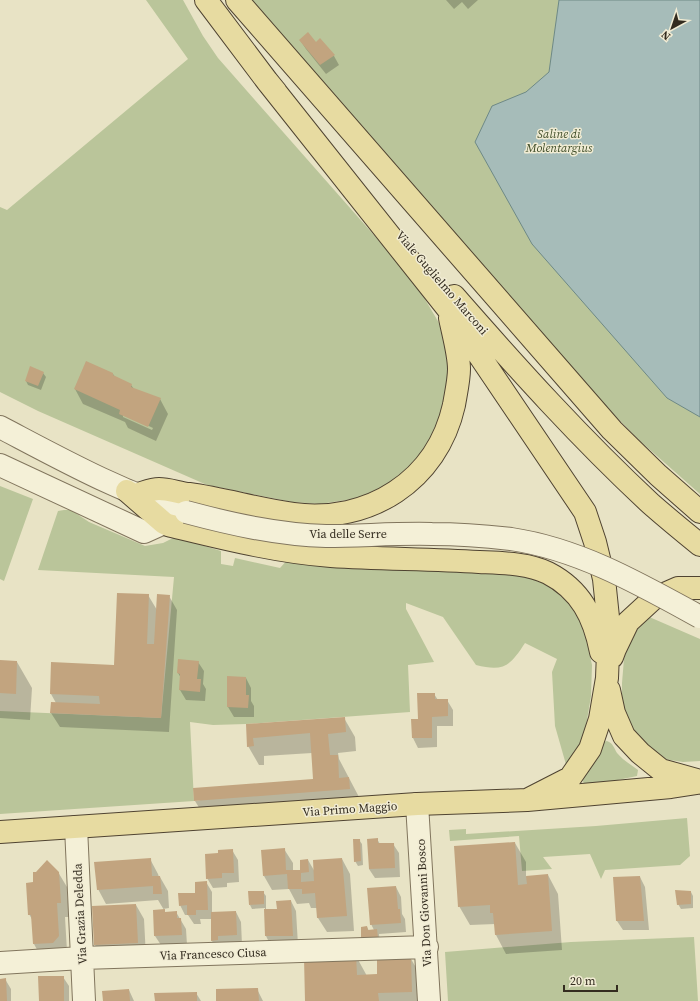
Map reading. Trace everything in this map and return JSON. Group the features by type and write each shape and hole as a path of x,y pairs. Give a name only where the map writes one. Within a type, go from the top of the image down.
{"main road":[{"name":"Viale Guglielmo Marconi","path":"206,0 267,82 492,340 582,436 652,505 700,545"},
{"path":"237,0 612,430 658,476 700,512"},
{"path":"267,82 448,309 584,512 595,542 604,578 609,627 607,678"},
{"path":"131,493 158,489 211,497 294,514 333,515 367,507 396,492 416,476 429,462 443,438 452,416 457,393 459,368 448,309"},
{"path":"131,493 164,523 238,542 281,550 330,556 436,559 518,565 547,573 565,584 579,597 587,609 597,632 614,713 624,736 640,753 661,770 700,782"},
{"path":"527,800 570,778 590,749 600,719 607,678 615,649 628,622 653,599 678,588 700,588"},
{"name":"Via Primo Maggio","path":"0,832 418,804 527,800 671,787 700,782"}],"street":[{"name":"Via delle Serre","path":"0,427 106,482 131,493 186,512 230,522 298,534 325,536 433,534 511,540 551,548 597,564 638,583 700,617"},
{"path":"0,465 144,532 164,523"},
{"name":"Via Don Giovanni Bosco","path":"418,804 429,1001"},
{"name":"Via Grazia Deledda","path":"76,827 84,1001"},
{"name":"Via Francesco Ciusa","path":"0,963 82,958 426,947"}],"green space":[{"path":"146,0 183,0 203,36 218,58 395,259 419,289 439,323 450,368 441,424 415,465 377,492 352,499 320,504 292,502 207,485 38,411 0,392 0,207 7,210 188,59"},
{"name":"Saline di Molentargius","path":"252,0 700,0 700,494 640,441 583,383 441,222"},
{"path":"0,486 33,499 4,581 0,579"},
{"path":"71,510 89,522 145,546 163,543 175,537 221,551 221,564 233,566 235,558 280,568 290,557 521,576 542,580 555,587 579,613 586,636 592,665 591,696 585,732 581,745 567,768 555,726 552,672 557,659 525,643 515,657 505,665 493,668 476,665 443,617 406,603 406,609 434,662 408,665 410,712 246,724 213,725 190,722 194,801 0,814 0,711 161,718 174,577 38,570 58,511"},
{"path":"647,616 700,639 700,761 683,762 664,759 639,745 625,716 622,699 624,659 631,636"},
{"path":"607,741 612,744 622,758 638,770 637,776 585,786 582,779 603,746 603,742"},
{"path":"687,818 690,856 680,865 605,870 601,879 590,854 543,857 552,869 522,871 519,836 450,841 449,830 466,829 466,834 596,826"},
{"path":"694,937 698,1001 448,1001 445,952 571,942"}],"water":[{"path":"559,0 700,0 700,417 667,398 532,244 475,142 492,106 526,92 549,72"}],"building":[{"path":"308,32 316,42 320,38 335,55 320,65 299,40"},
{"path":"86,361 113,373 113,375 132,384 131,387 161,398 148,427 119,414 120,410 74,389"},
{"path":"30,366 44,372 38,386 25,381"},
{"path":"117,593 149,594 147,644 154,644 157,594 170,595 161,718 50,713 51,702 100,704 99,696 50,694 51,662 114,665"},
{"path":"178,659 199,661 197,679 201,679 200,692 179,690 180,674 177,673"},
{"path":"0,660 17,661 16,694 0,693"},
{"path":"227,676 246,677 246,695 249,695 248,708 227,707"},
{"path":"417,693 435,693 435,699 448,699 448,716 432,717 432,738 412,738 411,719 418,719"},
{"path":"345,717 346,732 328,734 330,755 338,755 339,778 349,777 350,789 194,801 193,788 313,779 310,733 253,738 254,746 247,747 246,724"},
{"path":"378,838 378,843 394,843 395,868 369,869 367,839"},
{"path":"353,839 360,839 361,861 354,862"},
{"path":"515,842 518,885 527,884 526,876 548,874 552,931 495,935 493,913 490,913 490,905 458,907 454,846"},
{"path":"285,848 286,870 300,870 300,860 308,859 309,872 301,873 301,882 314,881 313,860 342,858 347,916 317,918 315,893 302,894 302,889 288,889 287,874 263,876 261,850"},
{"path":"233,849 234,873 222,873 222,878 206,879 205,854 218,853 218,850"},
{"path":"151,858 152,876 160,876 162,894 153,894 153,886 97,890 94,862"},
{"path":"47,860 59,872 61,903 57,903 59,936 53,943 33,944 31,915 28,915 26,883 33,882 33,872 36,872"},
{"path":"640,876 644,921 616,921 613,877"},
{"path":"207,881 208,910 196,910 196,915 187,915 187,905 179,906 178,893 195,893 195,882"},
{"path":"396,886 401,923 370,925 367,888"},
{"path":"675,890 691,891 691,904 677,905"},
{"path":"248,891 264,891 264,904 249,905"},
{"path":"291,900 293,936 265,936 264,909 277,909 276,901"},
{"path":"136,904 138,943 94,945 92,906"},
{"path":"165,909 165,912 177,911 177,918 181,918 182,935 154,936 153,910"},
{"path":"236,911 237,935 218,936 218,940 211,941 211,912"},
{"path":"367,926 368,930 377,929 378,938 361,939 361,927"},
{"path":"356,955 357,975 377,974 377,959 411,958 412,992 378,993 379,1001 305,1001 304,958"},
{"path":"38,976 64,976 64,1001 39,1001"},
{"path":"6,978 7,1001 0,1001 0,979"},
{"path":"258,988 259,1001 216,1001 216,989"},
{"path":"129,989 130,1001 103,1001 102,991"},
{"path":"197,992 197,1001 155,1001 154,993"}]}
